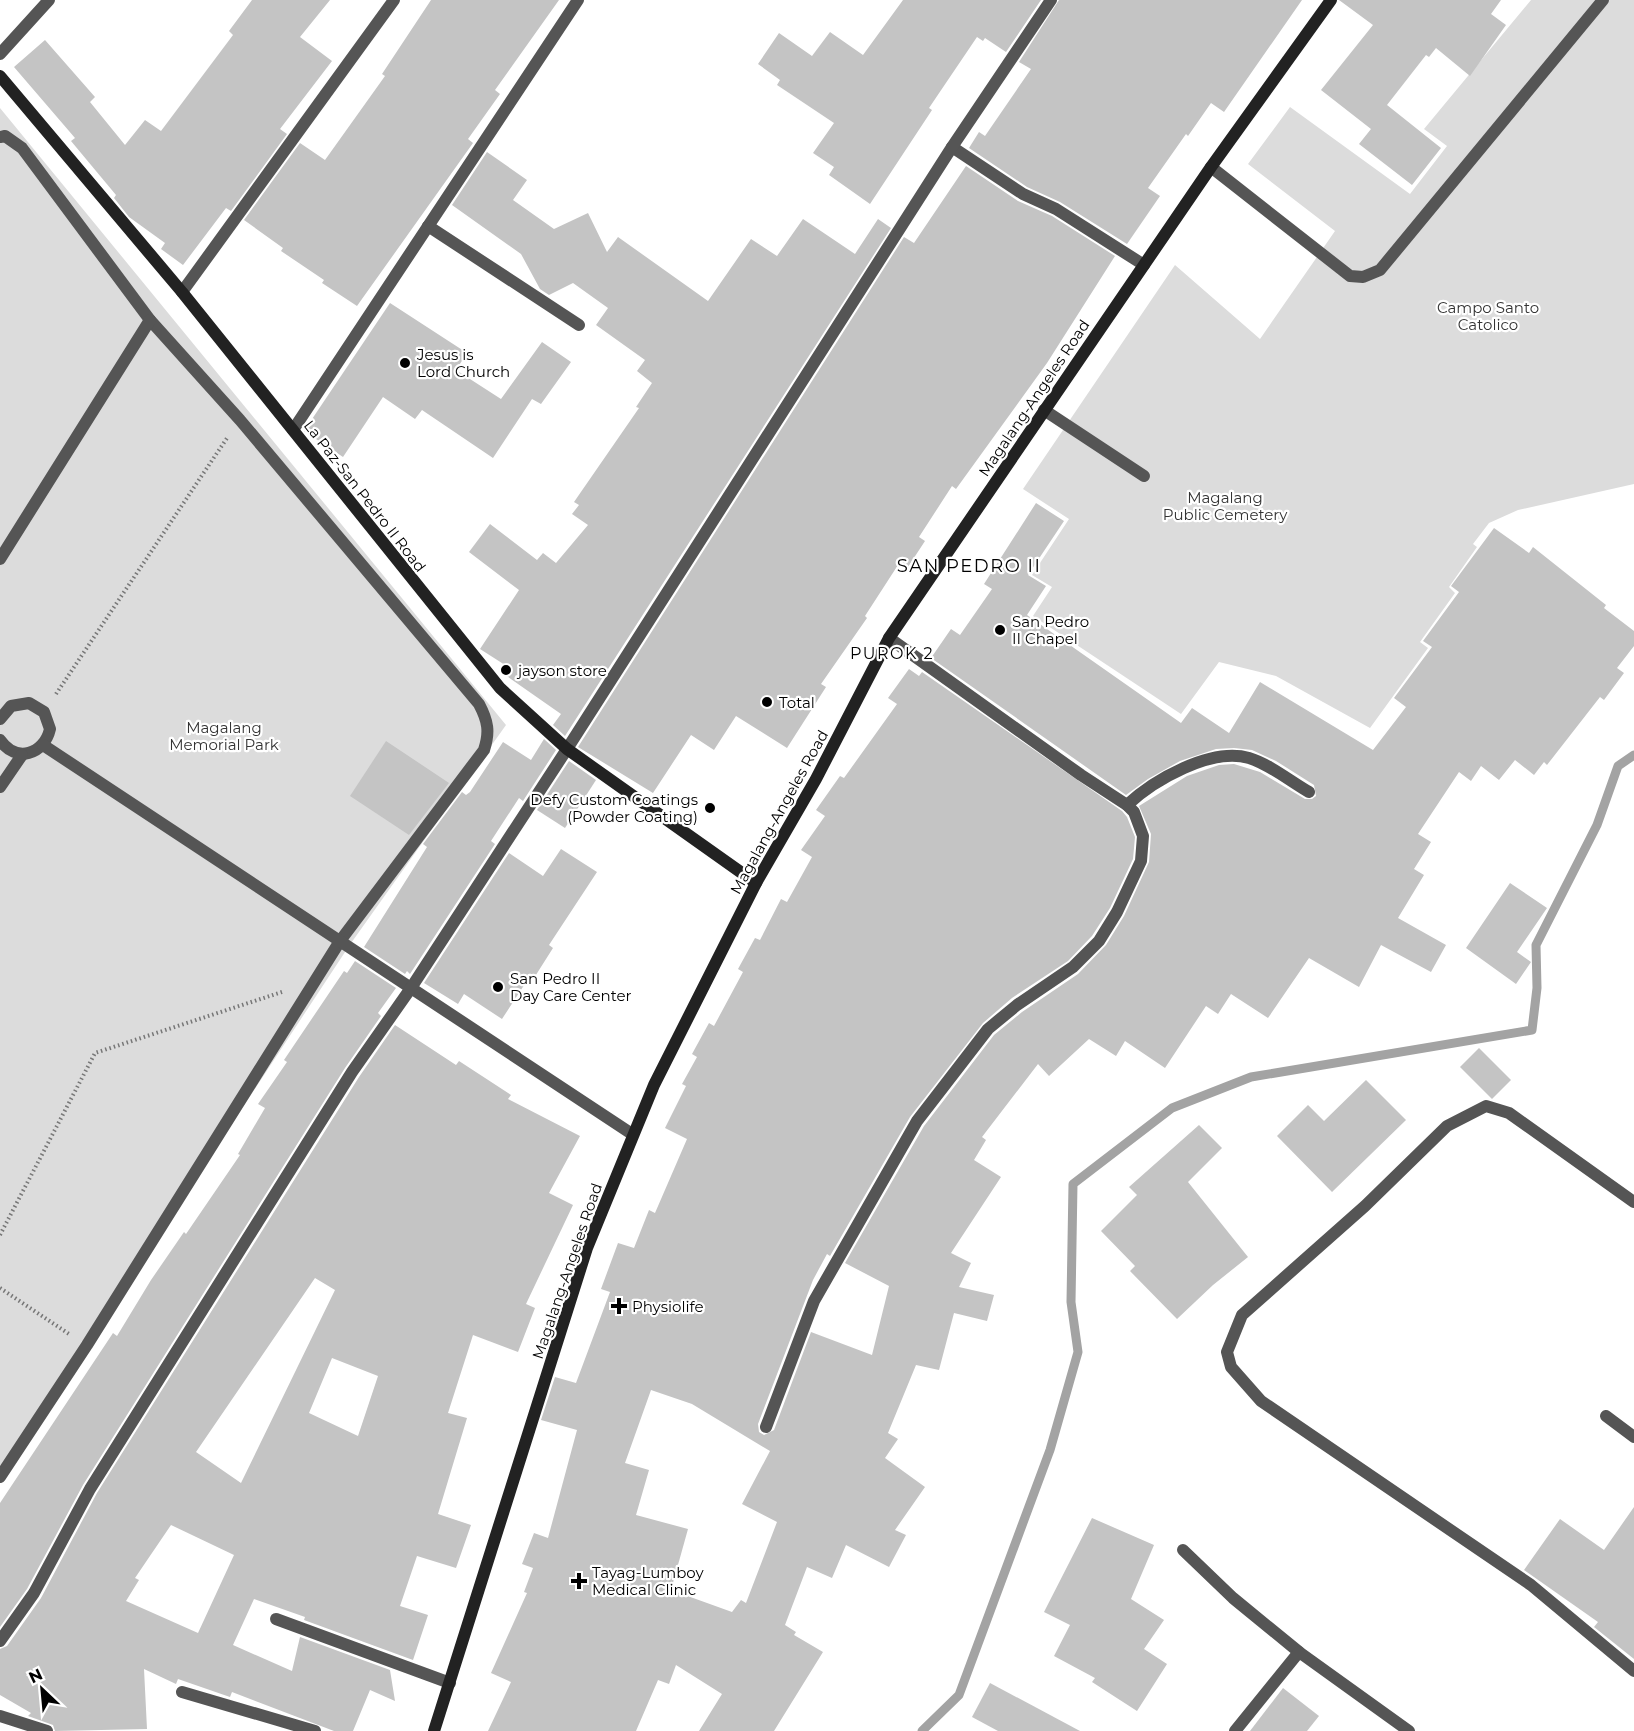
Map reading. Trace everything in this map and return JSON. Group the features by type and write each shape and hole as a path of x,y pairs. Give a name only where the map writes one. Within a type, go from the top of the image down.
{"main road":[{"name":"Magalang-Angeles Road","path":"434,1731 587,1248 632,1134 756,883 816,779 889,638 1211,167 1331,0"},
{"name":"La Paz-San Pedro II Road","path":"0,76 182,292 500,688 567,749 756,883"}],"street":[{"path":"0,54 50,0"},
{"path":"182,292 394,0"},
{"path":"293,430 578,0"},
{"path":"0,1641 34,1593 96,1479 352,1072 411,988 567,749 952,147 1051,0"},
{"path":"1211,167 1350,276 1363,277 1380,270 1603,0"},
{"path":"0,137 5,136 22,148 150,320 240,420 479,704 487,719 489,736 484,750 340,941 87,1345 0,1478"},
{"path":"952,147 1023,194 1056,209 1144,265"},
{"path":"428,226 579,325"},
{"path":"0,559 150,320"},
{"path":"1044,410 1144,476"},
{"path":"766,1427 814,1301 917,1120 988,1029 1017,1005 1072,967 1099,941 1117,912 1141,861 1143,836 1134,812 1127,805 1081,776 889,638"},
{"path":"0,740 6,747 22,754 31,754 43,745 50,729 44,712 37,706 20,703 1,715"},
{"path":"43,745 632,1134"},
{"path":"0,787 22,754"},
{"path":"1127,805 1144,789 1167,775 1197,764 1237,755 1252,759 1309,792"},
{"path":"1634,1202 1509,1113 1494,1106 1480,1108 1447,1126 1365,1206 1242,1315 1227,1352 1231,1367 1261,1401 1532,1585 1634,1671"},
{"path":"1606,1416 1634,1437"},
{"path":"1184,1550 1233,1598 1299,1652 1409,1731"},
{"path":"276,1619 450,1683"},
{"path":"1235,1731 1299,1652"},
{"path":"182,1692 315,1731"},
{"path":"0,1716 47,1731"}],"path":[{"path":"44,712 240,420"},
{"path":"0,1235 95,1053 316,981"},
{"path":"0,1288 87,1345"}],"green space":[{"path":"1531,0 1634,0 1634,484 1518,510 1489,523 1473,544 1477,547 1449,587 1455,593 1420,642 1428,648 1370,728 1276,676 1219,662 1181,714 1033,616 1052,587 1032,575 1069,519 1023,489 1175,265 1260,339 1335,231 1248,164 1290,107 1410,194 1447,146 1424,129"},
{"name":"Magalang Memorial Park","path":"0,108 506,725 349,946 0,1476"}],"building":[{"path":"252,0 330,0 300,37 332,61 280,129 287,134 231,211 226,208 183,265 161,249 165,243 129,217 114,198 116,195 71,141 75,138 14,67 45,40 95,97 90,102 125,145 145,120 161,131 233,35 229,31"},
{"path":"431,0 559,0 495,90 500,94 468,139 473,143 357,306 322,283 324,280 281,251 283,248 244,220 300,143 325,160 385,76 382,74"},
{"path":"903,0 1041,0 1006,52 985,38 983,41 977,37 929,108 932,110 870,204 829,175 834,167 813,153 834,123 777,85 780,80 758,64 779,33 812,56 830,32 863,55"},
{"path":"1059,0 1302,0 1224,112 1211,103 1188,136 1186,134 1148,188 1160,196 1127,244 1060,202 1027,187 969,148 979,132 985,136 1031,69 1019,62"},
{"path":"1339,0 1501,0 1491,14 1506,25 1470,76 1436,48 1429,57 1426,55 1387,105 1441,148 1412,185 1359,144 1371,129 1321,90 1373,25"},
{"path":"487,152 527,180 513,200 554,229 588,213 607,252 618,237 708,301 751,239 777,256 803,219 855,254 878,219 891,228 565,736 553,725 561,714 501,672 505,665 480,649 519,590 469,552 490,524 537,560 543,553 556,563 588,525 572,514 579,505 574,502 639,408 636,407 652,383 637,371 645,360 596,325 608,308 573,283 549,295 540,289 521,254 452,205"},
{"path":"966,166 1018,201 1052,216 1115,256 1047,363 956,489 952,486 919,537 925,541 906,570 898,565 865,616 867,618 821,684 826,687 787,748 736,716 714,750 691,735 653,793 578,747 904,237 914,243"},
{"path":"390,303 467,353 456,370 501,399 542,342 571,362 541,404 532,399 493,458 422,410 415,419 383,397 343,457 304,431"},
{"path":"1036,503 1064,521 1028,575 1046,586 1027,615 1181,723 1192,708 1229,733 1260,682 1373,750 1406,707 1394,698 1432,647 1423,641 1459,592 1451,586 1494,528 1529,553 1533,547 1606,605 1604,608 1634,631 1634,646 1617,668 1624,673 1604,700 1600,697 1547,765 1544,762 1534,775 1515,760 1499,780 1481,766 1471,781 1459,772 1418,834 1431,842 1414,869 1424,875 1398,918 1446,945 1431,972 1381,945 1359,987 1309,958 1268,1018 1231,994 1218,1014 1206,1006 1165,1068 1125,1041 1116,1056 1089,1039 1049,1076 1038,1064 982,1137 986,1140 974,1160 1001,1177 951,1253 971,1263 959,1287 994,1295 987,1321 954,1313 939,1370 916,1365 888,1433 898,1439 885,1458 925,1487 895,1530 906,1535 889,1567 846,1545 832,1578 807,1567 785,1625 796,1632 794,1635 823,1652 774,1731 699,1731 722,1694 676,1665 669,1684 658,1680 636,1731 488,1731 511,1682 491,1673 527,1593 524,1592 533,1568 522,1564 534,1533 548,1538 577,1430 541,1420 555,1377 576,1383 610,1292 601,1289 618,1243 634,1248 649,1210 655,1213 687,1139 665,1128 686,1086 682,1084 697,1057 692,1054 709,1023 714,1026 743,972 738,969 755,938 760,940 781,899 787,902 812,857 801,850 825,816 816,810 840,776 844,778 897,704 888,698 909,669 919,676 922,672 1122,811 1135,837 1133,859 1110,908 1092,936 1068,961 1012,998 983,1023 910,1117 830,1256 827,1254 813,1280 758,1424 759,1432 764,1435 774,1430 811,1332 872,1355 889,1286 845,1263 924,1126 994,1035 1022,1012 1078,974 1106,945 1124,916 1149,862 1151,834 1139,806 1187,776 1219,765 1234,764 1260,772 1305,799 1312,799 1316,796 1314,785 1276,761 1252,750 1234,748 1216,749 1180,761 1148,779 1126,795 931,658 951,629 960,635 992,589 984,584","holes":["651,1390 692,1404 770,1451 742,1504 777,1522 746,1603 741,1600 732,1612 671,1590 688,1529 636,1515 649,1470 625,1463"]},
{"path":"544,739 556,750 523,801 519,798 491,841 495,844 410,974 407,971 405,974 364,947 427,847 423,844 462,792 466,795 470,792 503,742 531,760"},
{"path":"386,741 449,783 409,835 350,796"},
{"path":"569,761 596,780 565,828 537,810"},
{"path":"561,849 597,872 549,945 553,948 534,978 530,976 502,1019 464,994 458,1004 424,983 509,853 543,876"},
{"path":"1510,883 1547,908 1517,952 1531,962 1516,984 1466,948"},
{"path":"355,961 396,988 378,1013 381,1016 345,1068 83,1485 27,1589 0,1627 0,1503 113,1333 117,1336 151,1280 184,1232 186,1234 240,1155 238,1154 265,1108 258,1104 287,1062 284,1060 344,971 347,973"},
{"path":"395,1025 456,1065 459,1061 511,1095 508,1099 580,1136 549,1193 573,1205 526,1304 535,1308 518,1352 473,1335 448,1413 467,1418 438,1514 471,1525 456,1568 417,1556 400,1606 428,1615 413,1660 254,1599 233,1645 292,1671 300,1637 390,1670 395,1701 370,1690 353,1731 334,1731 232,1692 230,1697 178,1679 176,1684 144,1669 147,1729 55,1731 53,1725 28,1716 31,1713 0,1695 0,1649 7,1646 41,1598 97,1493 359,1077","holes":["315,1278 335,1290 241,1483 196,1452","332,1358 378,1376 358,1436 309,1413","171,1525 234,1555 198,1633 126,1601 139,1580 135,1578"]},
{"path":"1479,1048 1511,1080 1492,1099 1460,1067"},
{"path":"1366,1080 1406,1120 1332,1192 1277,1136 1308,1105 1324,1121"},
{"path":"1199,1125 1222,1148 1188,1182 1248,1257 1213,1285 1177,1319 1130,1271 1135,1266 1101,1231 1137,1195 1129,1187"},
{"path":"1634,1507 1634,1659 1594,1627 1598,1622 1524,1570 1560,1519 1604,1550"},
{"path":"1092,1518 1154,1545 1131,1599 1164,1620 1144,1649 1167,1664 1137,1711 1092,1682 1095,1678 1054,1656 1070,1625 1044,1612"},
{"path":"990,1683 1080,1731 998,1731 972,1717"},
{"path":"1283,1688 1319,1716 1307,1731 1250,1731"}],"waterway":[{"path":"922,1731 959,1695 1050,1450 1078,1352 1071,1302 1073,1184 1172,1108 1251,1077 1532,1030 1537,988 1536,945 1597,825 1618,766 1634,755"}],"place":[{"name":"Jesus is Lord Church","path":"405,363"},
{"name":"San Pedro II Chapel","path":"1000,630"},
{"name":"jayson store","path":"506,670"},
{"name":"Total","path":"767,702"},
{"name":"Defy Custom Coatings (Powder Coating)","path":"710,808"},
{"name":"San Pedro II Day Care Center","path":"498,987"},
{"name":"Physiolife","path":"619,1306"},
{"name":"Tayag-Lumboy Medical Clinic","path":"579,1581"}],"district":[{"name":"SAN PEDRO II","path":"969,566"},
{"name":"PUROK 2","path":"892,653"}],"park label":[{"name":"Campo Santo Catolico","path":"1488,316"},
{"name":"Magalang Public Cemetery","path":"1225,506"}]}
